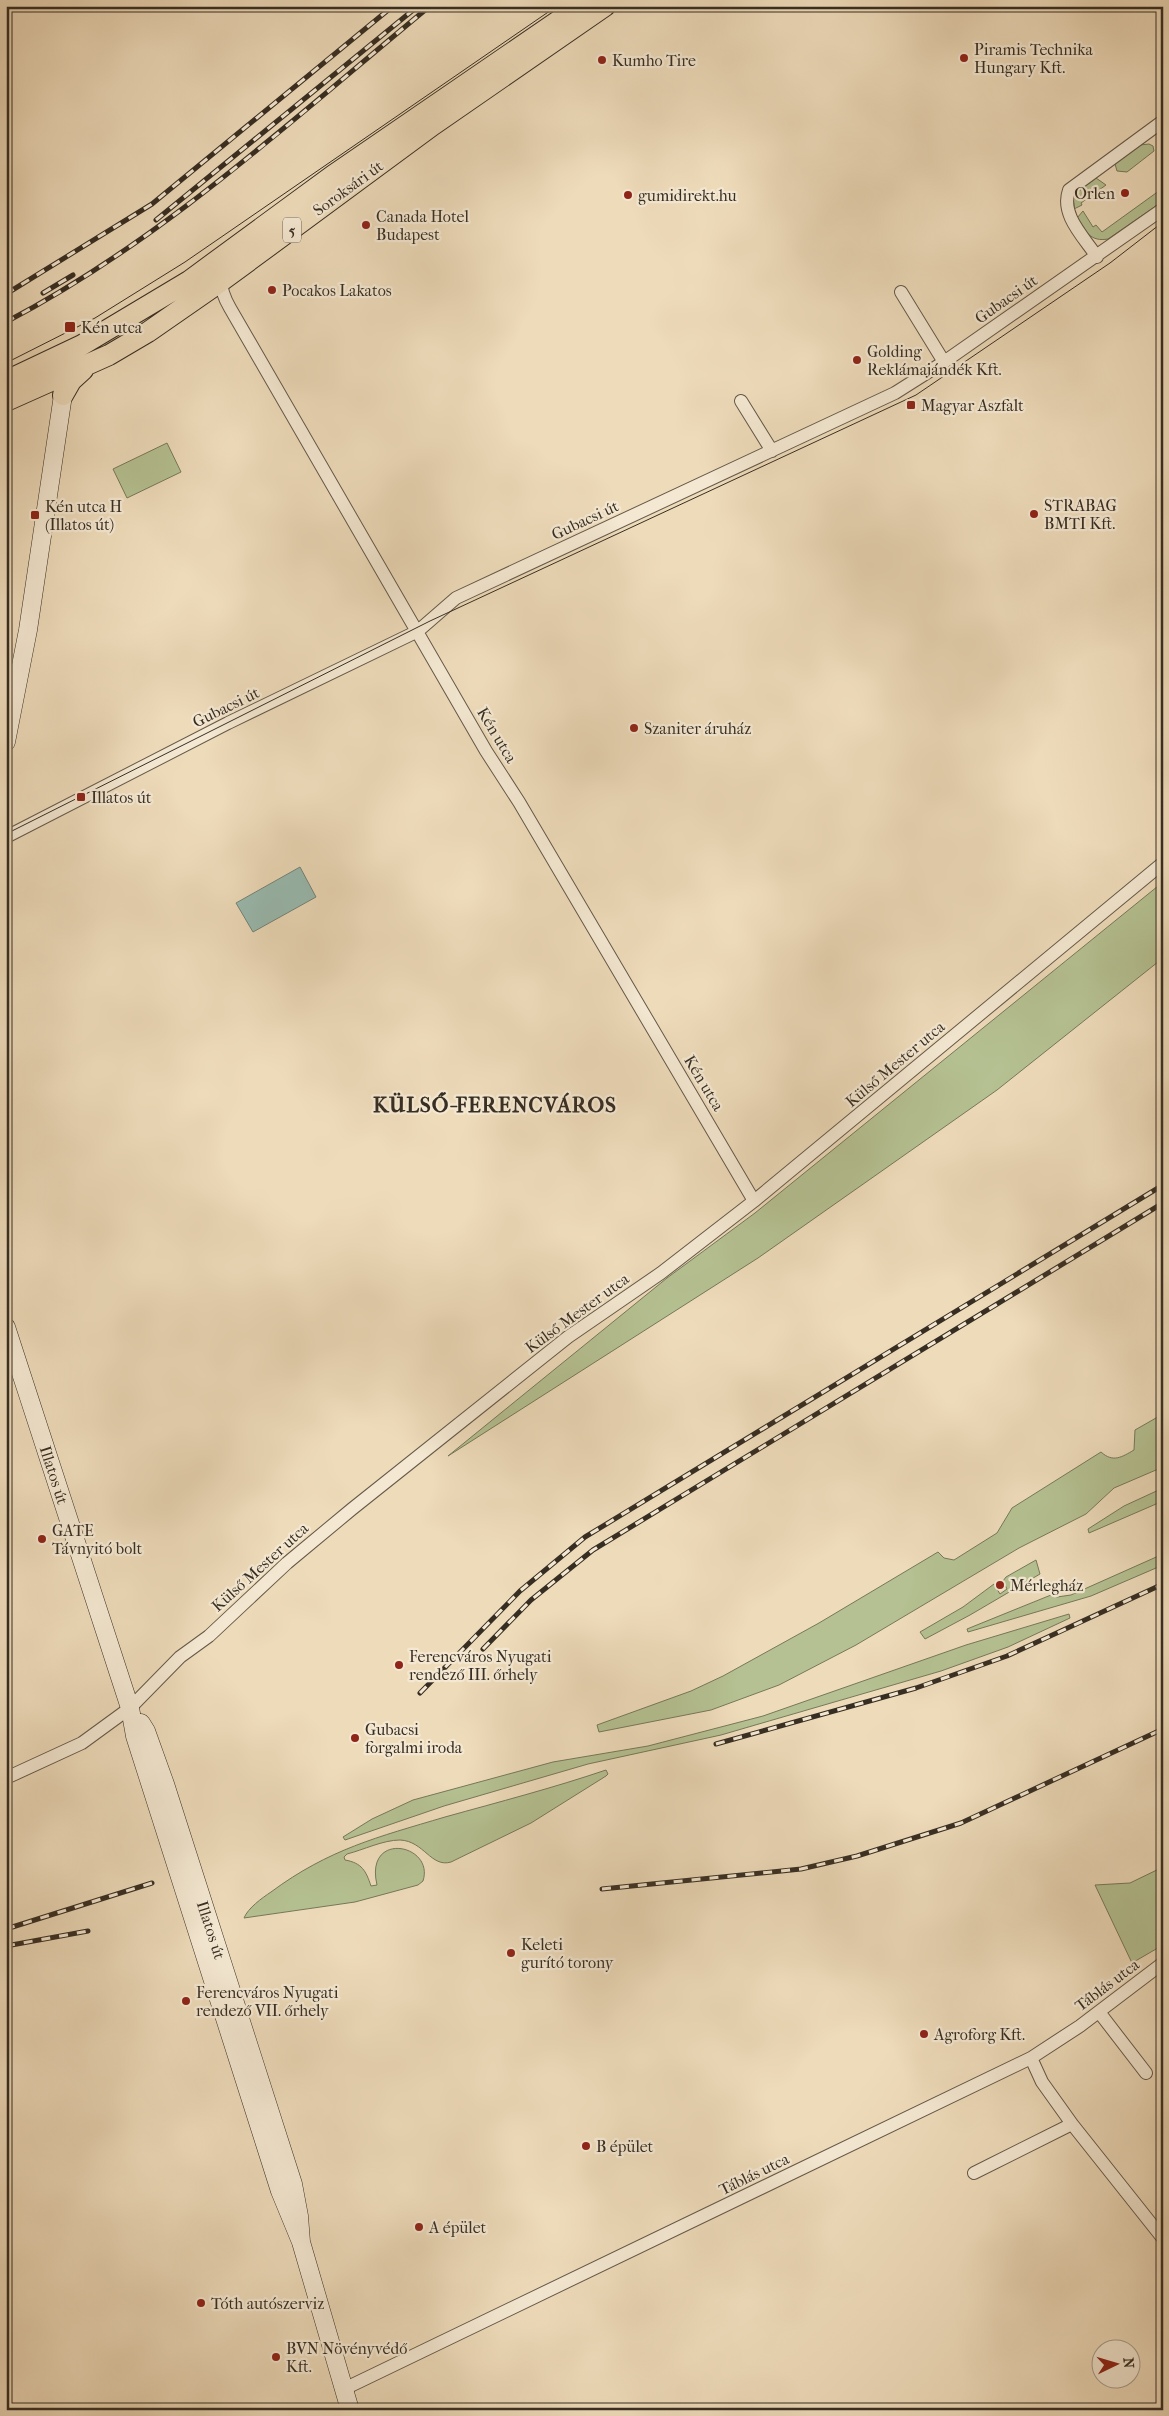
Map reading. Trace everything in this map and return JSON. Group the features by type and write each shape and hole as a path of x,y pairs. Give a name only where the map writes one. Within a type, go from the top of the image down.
{"main road":[{"name":"Soroksári út","path":"6,381 82,345 189,281 332,176 580,6"},
{"name":"Soroksári út","path":"60,384 72,381 88,365 148,332 220,282 434,126 605,6"},
{"path":"6,401 60,384"}],"street":[{"path":"1097,256 1069,216 1066,198 1069,190 1163,121"},
{"name":"Gubacsi út","path":"6,837 228,723 418,630 456,598 895,393 944,362 1163,210"},
{"path":"189,281 220,282 224,257"},
{"name":"Kén utca","path":"220,282 230,308 418,630 486,751 754,1201"},
{"path":"901,292 944,362"},
{"path":"6,742 28,630 60,384 67,358 82,345"},
{"path":"36,368 60,384"},
{"path":"741,401 772,451"},
{"name":"Külső Mester utca","path":"6,1778 82,1743 130,1708 180,1657 215,1630 287,1563 352,1509 568,1337 661,1274 754,1201 1163,863"},
{"name":"Illatos út","path":"6,1327 130,1708 136,1736 280,2191 301,2242 350,2410"},
{"name":"Táblás utca","path":"344,2389 1031,2058 1099,2012 1160,1967"},
{"path":"1099,2012 1146,2072"},
{"path":"1031,2058 1042,2082 1072,2124 1161,2236"},
{"path":"974,2173 1072,2124"}],"green space":[{"path":"1149,144 1153,146 1154,151 1127,172 1117,171 1115,164 1140,145"},
{"path":"1096,178 1106,185 1081,203 1082,205 1074,209 1073,195"},
{"path":"1163,188 1163,201 1108,239 1097,239 1089,235 1077,218 1083,211 1093,227 1096,225 1102,232"},
{"path":"167,443 181,472 127,498 113,469"},
{"path":"1163,882 1163,958 997,1090 758,1258 448,1456 667,1278 755,1213"},
{"path":"1163,1414 1163,1467 1114,1488 1086,1514 1019,1548 856,1645 779,1685 711,1710 599,1732 597,1725 691,1691 723,1676 819,1623 938,1552 944,1558 954,1560 997,1533 1012,1508 1101,1452 1110,1457 1118,1458 1134,1450 1135,1430"},
{"path":"1163,1488 1163,1501 1089,1533 1088,1529 1124,1506"},
{"path":"1163,1554 1163,1565 1091,1596 968,1632 967,1629 1051,1595 1057,1597 1071,1595"},
{"path":"1036,1560 1040,1574 925,1639 920,1632 963,1607 994,1584 1000,1594 1007,1589 1003,1581 1006,1577"},
{"path":"1069,1614 1070,1618 1008,1647 941,1671 721,1735 588,1764 444,1806 345,1840 343,1837 372,1819 413,1800 553,1762 648,1746 763,1716 966,1645"},
{"path":"606,1770 608,1774 606,1776 531,1823 451,1862 444,1863 438,1861 408,1841 400,1840 380,1843 347,1854 344,1857 345,1860 356,1863 363,1868 371,1886 377,1885 376,1868 380,1856 389,1850 400,1848 419,1858 424,1868 423,1881 418,1885 355,1902 244,1918 264,1897 292,1877 355,1846 398,1831"},
{"path":"1163,1867 1163,1945 1132,1963 1095,1885 1130,1883"}],"water":[{"path":"300,867 316,897 253,932 236,903"}],"tram line":[{"path":"6,363 95,318 185,262 557,6"},
{"path":"6,834 430,621 916,395 1110,263 1163,222"}],"railway":[{"path":"6,294 152,204 393,6"},
{"path":"156,220 418,6"},
{"path":"6,322 64,289 119,254 173,216 277,134 430,6"},
{"path":"43,293 73,275"},
{"path":"420,1693 520,1591 585,1537 1163,1185"},
{"path":"483,1649 531,1600 593,1550 1163,1203"},
{"path":"716,1744 916,1688 1007,1656 1163,1584"},
{"path":"602,1889 801,1869 857,1856 961,1823 1163,1729"},
{"path":"6,1929 152,1883"},
{"path":"6,1946 88,1931"}],"place":[{"name":"Piramis Technika Hungary Kft.","path":"964,58"},
{"name":"Kumho Tire","path":"602,60"},
{"name":"Orlen","path":"1125,193"},
{"name":"gumidirekt.hu","path":"628,195"},
{"name":"Canada Hotel Budapest","path":"366,225"},
{"name":"Pocakos Lakatos","path":"272,290"},
{"name":"Kén utca","path":"70,327"},
{"name":"Golding Reklámajándék Kft.","path":"857,360"},
{"name":"Magyar Aszfalt","path":"911,405"},
{"name":"STRABAG BMTI Kft.","path":"1034,514"},
{"name":"Kén utca H (Illatos út)","path":"35,515"},
{"name":"Szaniter áruház","path":"634,728"},
{"name":"Illatos út","path":"81,797"},
{"name":"GATE Távnyitó bolt","path":"42,1539"},
{"name":"Mérlegház","path":"1000,1585"},
{"name":"Ferencváros Nyugati rendező III. őrhely","path":"399,1665"},
{"name":"Gubacsi forgalmi iroda","path":"355,1738"},
{"name":"Keleti gurító torony","path":"511,1953"},
{"name":"Ferencváros Nyugati rendező VII. őrhely","path":"186,2001"},
{"name":"Agroforg Kft.","path":"924,2034"},
{"name":"B épület","path":"586,2146"},
{"name":"A épület","path":"419,2227"},
{"name":"Tóth autószerviz","path":"201,2303"},
{"name":"BVN Növényvédő Kft.","path":"276,2357"}],"district":[{"name":"KÜLSŐ-FERENCVÁROS","path":"495,1105"}]}
